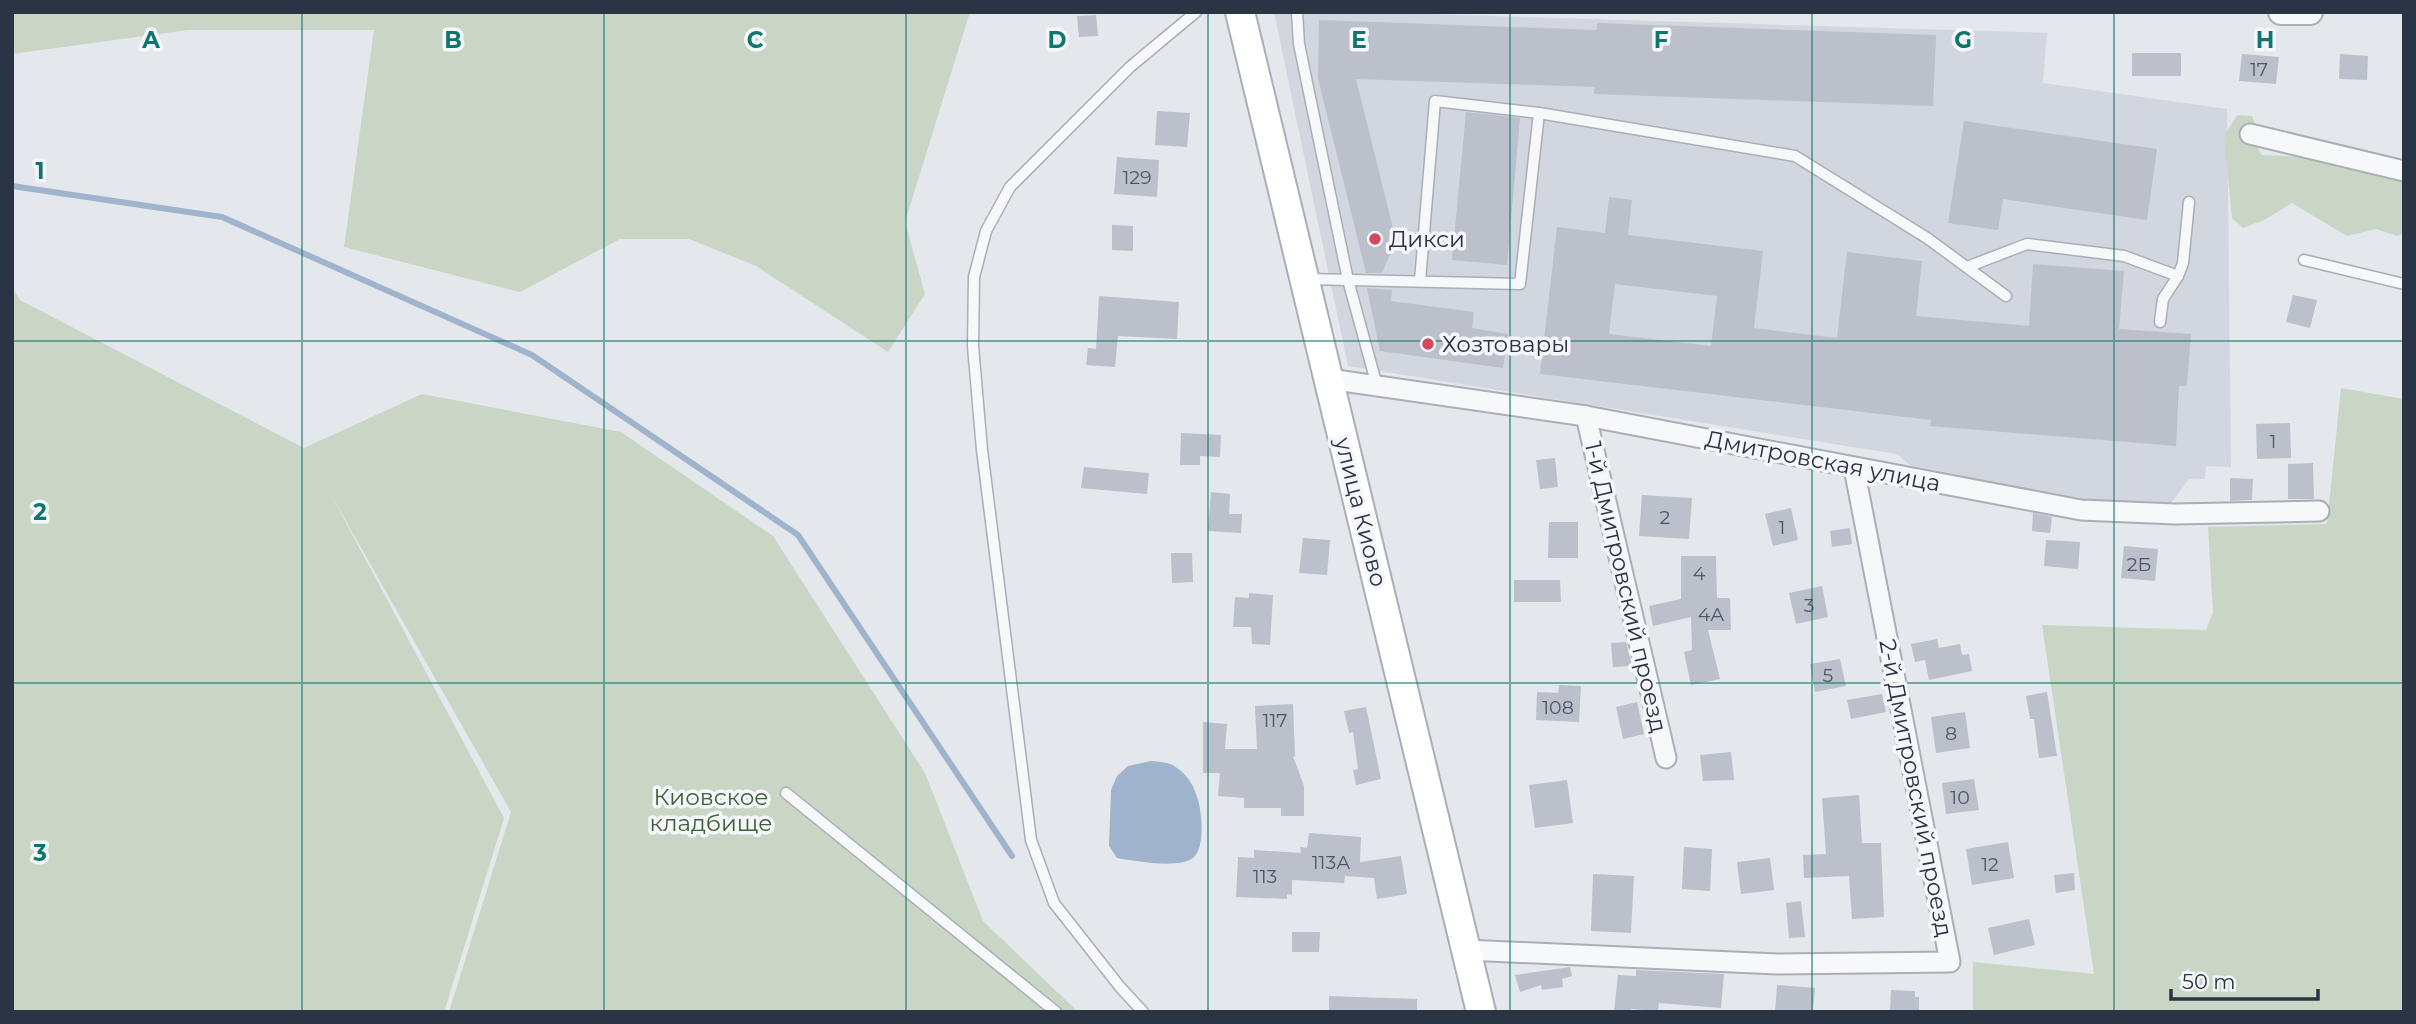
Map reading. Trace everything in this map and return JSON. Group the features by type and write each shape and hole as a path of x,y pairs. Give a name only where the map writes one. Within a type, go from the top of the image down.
{"main road":[{"name":"улица Киово","path":"1240,12 1481,1012"}],"street":[{"path":"2281,12 2310,12"},
{"path":"2250,134 2404,171"},
{"name":"Дмитровская улица","path":"1329,379 1586,416 2081,510 2175,514 2319,511"},
{"name":"1-й Дмитровский проезд","path":"1586,416 1666,758"},
{"name":"2-й Дмитровский проезд","path":"1466,950 1777,964 1950,962 1854,468"}],"lane":[{"path":"1143,1012 1054,903 1031,840 982,450 972,346 974,277 986,232 1010,187 1130,68 1196,12"},
{"path":"1297,12 1299,44 1348,280 1377,386"},
{"path":"1420,281 1435,101 1539,113 1795,156 1927,238 2006,296"},
{"path":"1305,279 1520,284 1539,113"},
{"path":"2160,322 2162,299 2178,276 2183,263 2189,202"},
{"path":"1967,267 2027,244 2124,256 2178,276"},
{"path":"2304,260 2404,284"},
{"path":"786,793 1056,1012"}],"shaded area":[{"path":"1274,12 1361,12 2047,33 2043,83 2227,109 2231,467 2206,466 2205,479 2189,479 2171,503 2160,507 2091,501 1910,465 1897,454 1348,366"}],"green space":[{"path":"12,12 970,12 905,222 925,294 888,352 756,266 689,239 620,239 520,292 344,247 374,30 188,30 12,54"},
{"path":"2237,115 2252,116 2257,129 2255,143 2262,155 2303,157 2404,183 2404,233 2397,236 2376,229 2347,236 2292,203 2264,220 2243,228 2232,218 2224,136"},
{"name":"Киовское кладбище","path":"12,288 20,300 304,448 422,394 621,432 773,536 925,773 983,921 1078,1012 449,1012 511,812 330,493 504,818 444,1012 12,1012"},
{"path":"2341,388 2404,399 2404,1012 1973,1012 1973,962 2094,974 2042,625 2206,630 2213,613 2208,527 2327,524"}],"water":[{"path":"1151,761 1174,766 1186,776 1195,790 1202,828 1200,846 1193,858 1186,861 1156,863 1117,858 1109,846 1111,790 1117,776 1128,766"}],"building":[{"path":"1096,15 1098,36 1079,37 1077,16"},
{"path":"1319,20 1597,30 1597,23 1936,35 1933,106 1594,94 1595,87 1356,79 1396,240 1382,273 1366,273 1318,78"},
{"path":"2132,53 2181,53 2181,76 2132,76"},
{"path":"2242,54 2279,57 2276,84 2239,81"},
{"path":"2340,54 2368,56 2367,80 2339,79"},
{"path":"1157,111 1190,113 1187,147 1155,145"},
{"path":"1466,112 1520,118 1507,265 1452,260"},
{"path":"1964,121 2157,149 2147,220 2003,199 1998,230 1948,223"},
{"path":"1117,157 1159,160 1157,197 1114,194"},
{"path":"1609,197 1632,200 1628,235 1763,251 1754,328 1837,338 1847,252 1922,261 1916,316 2029,326 2033,264 2124,271 2119,329 2191,334 2187,386 2179,386 2176,446 1930,426 1931,420 1540,374 1557,227 1605,233","holes":["1615,284 1717,296 1711,346 1609,334"]},
{"path":"1112,225 1133,226 1133,251 1112,250"},
{"path":"1367,288 1392,290 1391,301 1474,312 1472,328 1508,334 1503,368 1380,351"},
{"path":"2293,295 2317,300 2310,328 2286,322"},
{"path":"1099,296 1179,302 1177,339 1118,336 1115,367 1086,365 1088,348 1096,349"},
{"path":"2290,423 2291,458 2257,459 2256,424"},
{"path":"1181,433 1221,435 1220,457 1200,456 1200,465 1180,465"},
{"path":"1555,458 1558,487 1540,489 1536,460"},
{"path":"2313,463 2314,499 2288,499 2288,464"},
{"path":"1084,467 1149,473 1147,494 1081,488"},
{"path":"2230,478 2253,479 2252,500 2230,501"},
{"path":"1211,492 1230,494 1229,514 1242,514 1241,533 1208,531"},
{"path":"1642,495 1692,498 1689,539 1639,536"},
{"path":"1791,508 1798,540 1773,546 1765,514"},
{"path":"2033,513 2052,517 2050,533 2032,531"},
{"path":"1549,522 1578,522 1578,558 1548,558"},
{"path":"1850,528 1852,544 1832,547 1830,531"},
{"path":"1303,538 1330,540 1327,575 1299,573"},
{"path":"2046,540 2080,542 2078,569 2044,566"},
{"path":"2124,546 2158,549 2155,581 2121,578"},
{"path":"1171,553 1192,553 1193,582 1172,583"},
{"path":"1681,556 1716,556 1717,598 1730,598 1731,630 1708,630 1720,679 1691,685 1684,652 1692,650 1691,617 1653,626 1649,606 1681,599"},
{"path":"1514,580 1560,580 1561,602 1514,602"},
{"path":"1822,586 1828,617 1796,624 1789,593"},
{"path":"1249,593 1273,595 1270,645 1252,644 1251,627 1233,627 1235,597 1249,598"},
{"path":"1937,639 1939,648 1960,644 1962,655 1969,654 1972,671 1929,680 1925,660 1915,662 1911,644"},
{"path":"1626,642 1632,666 1613,667 1611,643"},
{"path":"1840,659 1846,686 1815,692 1810,664"},
{"path":"1559,685 1581,686 1579,722 1536,720 1537,692 1558,693"},
{"path":"2047,692 2057,756 2039,758 2034,719 2030,719 2026,696"},
{"path":"1882,694 1886,712 1851,719 1847,700"},
{"path":"1637,702 1644,734 1623,739 1616,707"},
{"path":"1293,704 1295,757 1293,756 1304,786 1304,816 1281,816 1281,808 1244,808 1244,798 1218,796 1220,773 1203,773 1203,722 1227,724 1225,749 1257,749 1255,706"},
{"path":"1366,707 1381,779 1356,785 1353,770 1358,769 1353,732 1349,733 1344,711"},
{"path":"1965,712 1970,748 1936,753 1931,717"},
{"path":"1731,752 1734,780 1703,781 1700,755"},
{"path":"1974,779 1979,810 1946,814 1942,783"},
{"path":"1567,780 1573,823 1535,828 1529,785"},
{"path":"1859,795 1862,843 1881,843 1884,917 1852,919 1849,876 1804,878 1803,855 1826,854 1822,798"},
{"path":"1309,833 1361,837 1360,862 1401,856 1407,894 1377,899 1374,878 1345,876 1344,883 1292,880 1292,895 1287,894 1287,899 1236,897 1238,857 1254,858 1254,850 1301,853 1300,847 1307,848"},
{"path":"2008,842 2014,878 1972,885 1966,849"},
{"path":"1684,847 1712,849 1710,891 1682,889"},
{"path":"1770,858 1774,890 1741,894 1737,862"},
{"path":"2074,873 2075,890 2056,893 2054,875"},
{"path":"1593,874 1634,876 1631,933 1591,931"},
{"path":"1801,901 1805,937 1789,938 1786,903"},
{"path":"2029,919 2035,945 1994,955 1988,928"},
{"path":"1292,932 1320,932 1319,952 1292,952"},
{"path":"1570,967 1572,976 1562,979 1563,987 1542,990 1541,985 1520,992 1515,975"},
{"path":"1636,970 1724,974 1721,1008 1659,1003 1658,1011 1631,1009 1631,1012 1614,1012 1618,975 1636,976"},
{"path":"1777,985 1815,988 1813,1012 1775,1012"},
{"path":"1891,990 1915,991 1915,997 1919,997 1919,1012 1890,1012"},
{"path":"1329,996 1417,999 1417,1012 1329,1012"}],"waterway":[{"path":"12,186 222,217 532,355 798,535 1012,856"}],"place":[{"name":"Дикси","path":"1375,239"},
{"name":"Хозтовары","path":"1428,344"}]}
